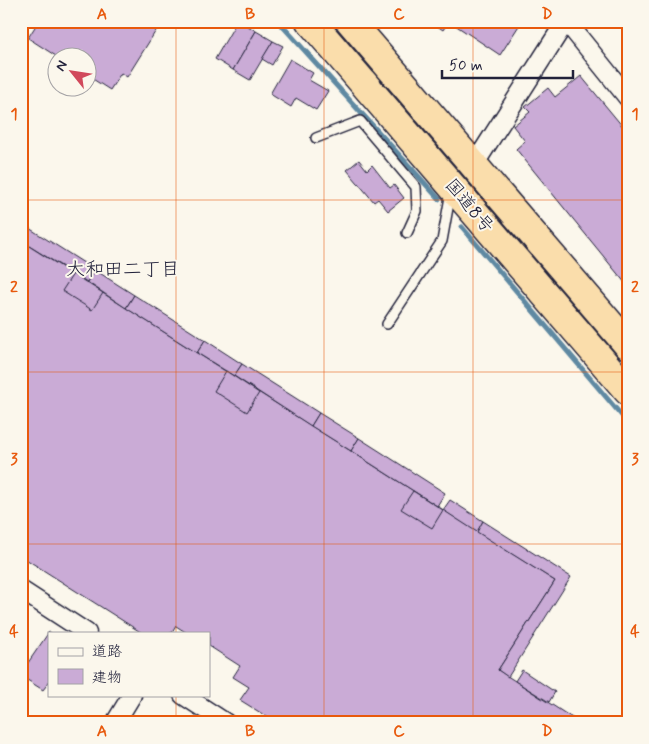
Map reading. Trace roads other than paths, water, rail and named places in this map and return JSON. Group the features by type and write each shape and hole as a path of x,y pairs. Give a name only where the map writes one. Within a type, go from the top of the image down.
{"highway":[{"name":"国道8号","path":"310,21 628,391"},
{"name":"国道8号","path":"350,21 628,345"}],"street":[{"path":"474,165 566,21 628,98"},
{"path":"21,590 85,632"},
{"path":"115,723 131,696"},
{"path":"185,696 226,723"}],"lane":[{"path":"316,138 360,121 416,187 417,212 407,233"},
{"path":"387,324 442,241 450,197 444,176"}],"waterway":[{"path":"278,21 439,199"},
{"path":"462,227 628,423"}],"district":[{"name":"大和田二丁目","path":"123,269"}]}
